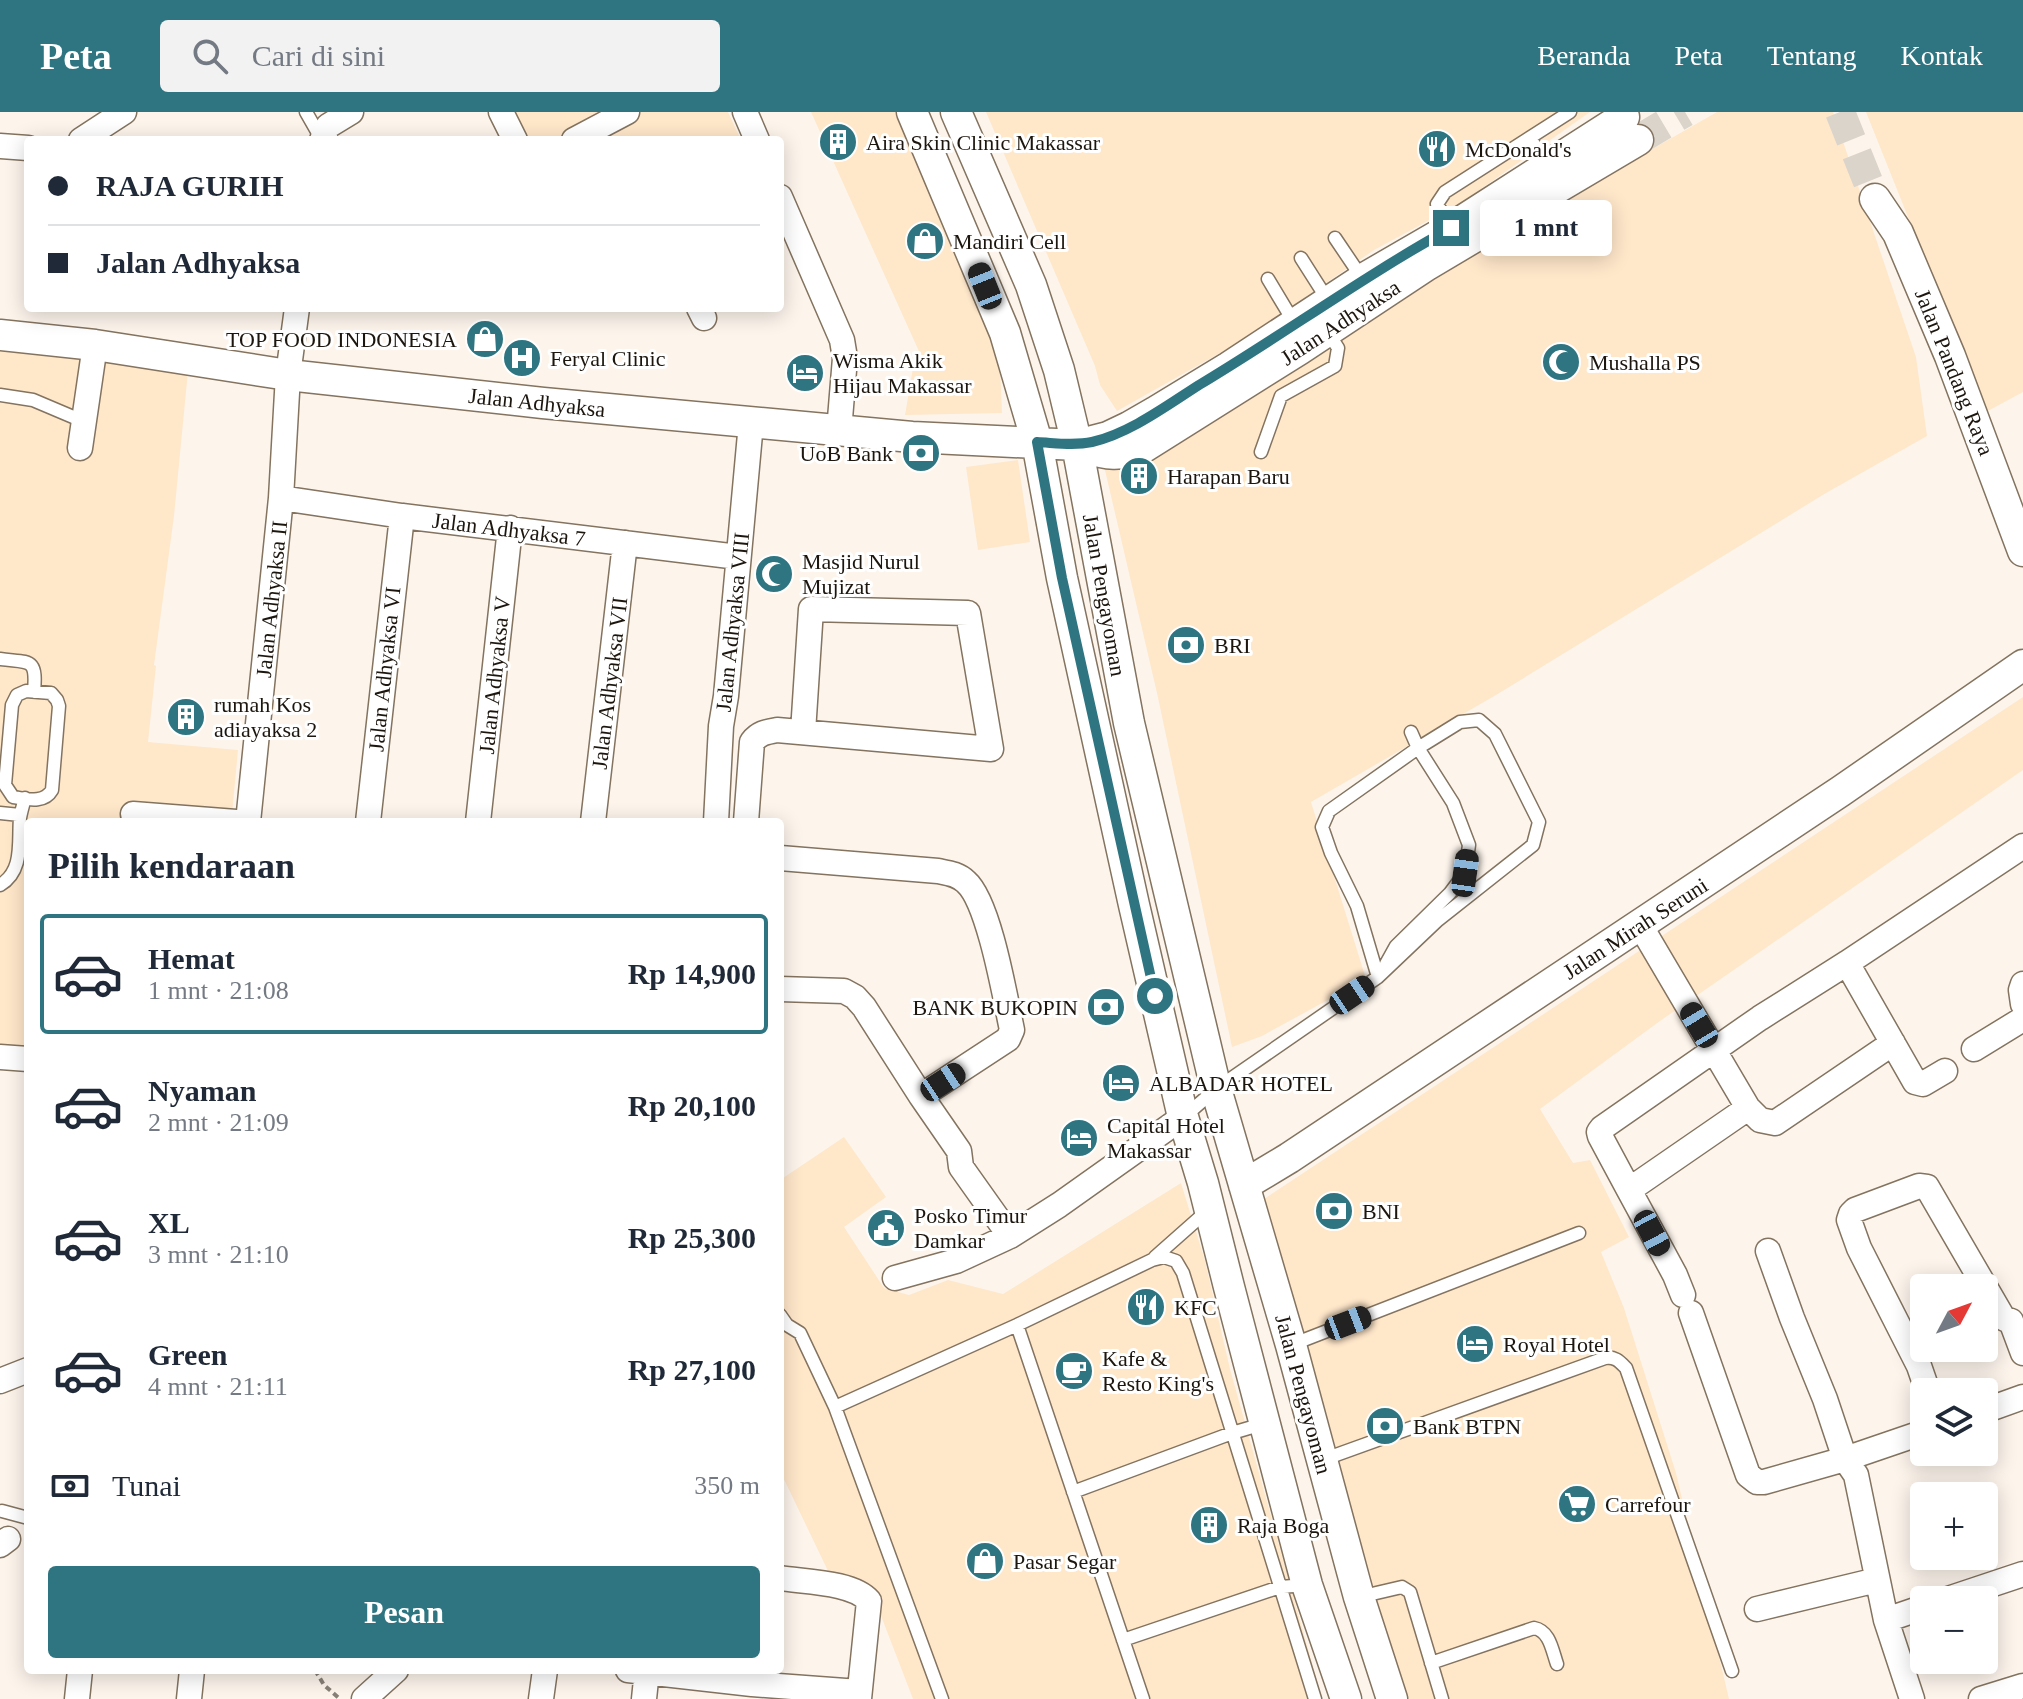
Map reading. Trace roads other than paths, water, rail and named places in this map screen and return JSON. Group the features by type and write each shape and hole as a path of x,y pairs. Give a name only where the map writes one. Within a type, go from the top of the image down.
{"street":[{"path":"87,136 124,112"},
{"path":"324,136 328,126 351,112"},
{"path":"501,112 513,136"},
{"path":"583,136 627,112"},
{"path":"745,112 755,136"},
{"name":"Jalan Pengayoman","path":"912,112 1005,333 1037,442 1062,578 1183,1117 1266,1423 1294,1586 1346,1699"},
{"name":"Jalan Pengayoman","path":"956,112 1031,285 1059,370 1077,445 1129,723 1216,1089 1291,1345 1359,1597 1392,1699"},
{"name":"Jalan Adhyaksa","path":"1077,445 1094,442 1129,427 1295,325 1328,317 1363,279 1457,236 1631,128"},
{"path":"0,146 24,148"},
{"name":"Jalan Pandang Raya","path":"1884,195 1956,370 2022,544"},
{"path":"784,206 842,340 845,358 839,431"},
{"name":"Jalan Adhyaksa","path":"0,335 95,345 288,375 496,398 839,431 1077,445 1104,454 1129,453 1144,447 1328,317 1427,265 1457,236"},
{"name":"Jalan Adhyaksa II","path":"248,818 281,498 288,375 296,312"},
{"path":"80,448 95,345"},
{"name":"Jalan Adhyaksa VIII","path":"716,818 721,726 751,423"},
{"name":"Jalan Adhyaksa 7","path":"281,498 738,557"},
{"name":"Jalan Adhyaksa VI","path":"368,818 402,516"},
{"name":"Jalan Adhyaksa V","path":"478,818 510,528"},
{"name":"Jalan Adhyaksa VII","path":"593,818 625,543"},
{"path":"746,818 752,742 766,732 777,730 991,749 968,613 811,609 803,732"},
{"name":"Jalan Mirah Seruni","path":"1244,1185 1841,791 2023,665"},
{"path":"133,814 184,818"},
{"path":"1910,1437 1764,1482 1752,1479 1675,1275 1599,1132 1760,1018 2023,846"},
{"path":"784,858 958,875 969,884 979,901 993,945 1011,1035 921,1096"},
{"path":"1640,925 1748,1108 1760,1120 1775,1123 1893,1043"},
{"path":"1847,963 1915,1082 1923,1084 1945,1071"},
{"path":"2023,984 2023,1004"},
{"path":"784,989 844,991 855,997 959,1151 961,1167 1016,1232"},
{"path":"1974,1049 2023,1019"},
{"path":"0,1057 24,1059"},
{"path":"1629,1190 1748,1108"},
{"path":"895,1278 956,1261 1016,1232 1183,1117"},
{"path":"1194,1154 1231,1143"},
{"path":"1923,1378 1859,1248 1849,1220 1855,1210 1919,1186 1927,1187 2002,1316 2005,1319 2017,1318 2023,1353"},
{"path":"1768,1251 1845,1459 1856,1475 1886,1620 1912,1699"},
{"path":"0,1381 24,1372"},
{"path":"1998,1406 2023,1397"},
{"path":"1987,1586 2023,1574"},
{"path":"657,1674 752,1692 859,1695 869,1601 852,1589 784,1579"},
{"path":"1757,1609 1877,1580"},
{"path":"1886,1620 1910,1612"},
{"path":"77,1699 80,1674"},
{"path":"189,1699 192,1674"},
{"path":"364,1699 392,1674"},
{"path":"541,1699 544,1674"},
{"path":"641,1674 644,1699"},
{"path":"1981,1699 2023,1686"}],"lane":[{"path":"306,112 320,136"},
{"path":"1457,236 1437,204 1445,192 1570,112"},
{"path":"1530,138 1555,175"},
{"path":"1335,238 1363,279"},
{"path":"1261,452 1281,396 1335,366 1338,348 1328,317 1301,258"},
{"path":"1268,279 1295,325"},
{"path":"0,395 33,400 85,422"},
{"path":"0,659 29,662 36,672 34,692"},
{"path":"34,692 51,693 59,706 52,790 43,799 13,797 5,785 12,705 17,695 34,692"},
{"path":"1183,1117 1216,1089 1378,977 1438,920 1533,845 1539,822 1495,734 1479,720 1460,722 1418,748 1329,811 1322,827 1357,906 1378,977"},
{"path":"1378,977 1396,946 1450,893 1465,873 1469,845 1453,803 1411,732"},
{"path":"0,885 4,884 19,862 20,815 25,798"},
{"path":"0,813 20,815"},
{"path":"1152,1260 1210,1209"},
{"path":"1291,1345 1579,1233"},
{"path":"835,1407 1152,1260 1164,1257 1176,1261 1183,1273 1232,1433 1294,1586 1315,1699"},
{"path":"784,1321 800,1333 835,1407 942,1699"},
{"path":"1017,1325 1143,1699"},
{"path":"1322,1460 1605,1358 1619,1361 1626,1368 1732,1671"},
{"path":"1073,1492 1266,1423"},
{"path":"2,1511 24,1517"},
{"path":"1123,1640 1294,1586"},
{"path":"1359,1597 1402,1587 1410,1592 1442,1699"},
{"path":"1431,1663 1534,1628 1547,1634 1557,1664"}],"tunnel":[{"path":"1638,140 1685,112"},
{"path":"1840,112 1875,199"}],"place":[{"name":"Aira Skin Clinic Makassar","path":"838,142"},
{"name":"McDonald's","path":"1437,149"},
{"name":"Mandiri Cell","path":"925,241"},
{"name":"TOP FOOD INDONESIA","path":"485,339"},
{"name":"Feryal Clinic","path":"522,358"},
{"name":"Mushalla PS","path":"1561,362"},
{"name":"Wisma Akik Hijau Makassar","path":"805,373"},
{"name":"UoB Bank","path":"921,453"},
{"name":"Harapan Baru","path":"1139,476"},
{"name":"Masjid Nurul Mujizat","path":"774,574"},
{"name":"BRI","path":"1186,645"},
{"name":"rumah Kos adiayaksa 2","path":"186,717"},
{"name":"BANK BUKOPIN","path":"1106,1007"},
{"name":"ALBADAR HOTEL","path":"1121,1083"},
{"name":"Capital Hotel Makassar","path":"1079,1138"},
{"name":"BNI","path":"1334,1211"},
{"name":"Posko Timur Damkar","path":"886,1228"},
{"name":"KFC","path":"1146,1307"},
{"name":"Royal Hotel","path":"1475,1344"},
{"name":"Kafe & Resto King's","path":"1074,1371"},
{"name":"Bank BTPN","path":"1385,1426"},
{"name":"Carrefour","path":"1577,1504"},
{"name":"Raja Boga","path":"1209,1525"},
{"name":"Pasar Segar","path":"985,1561"}]}
